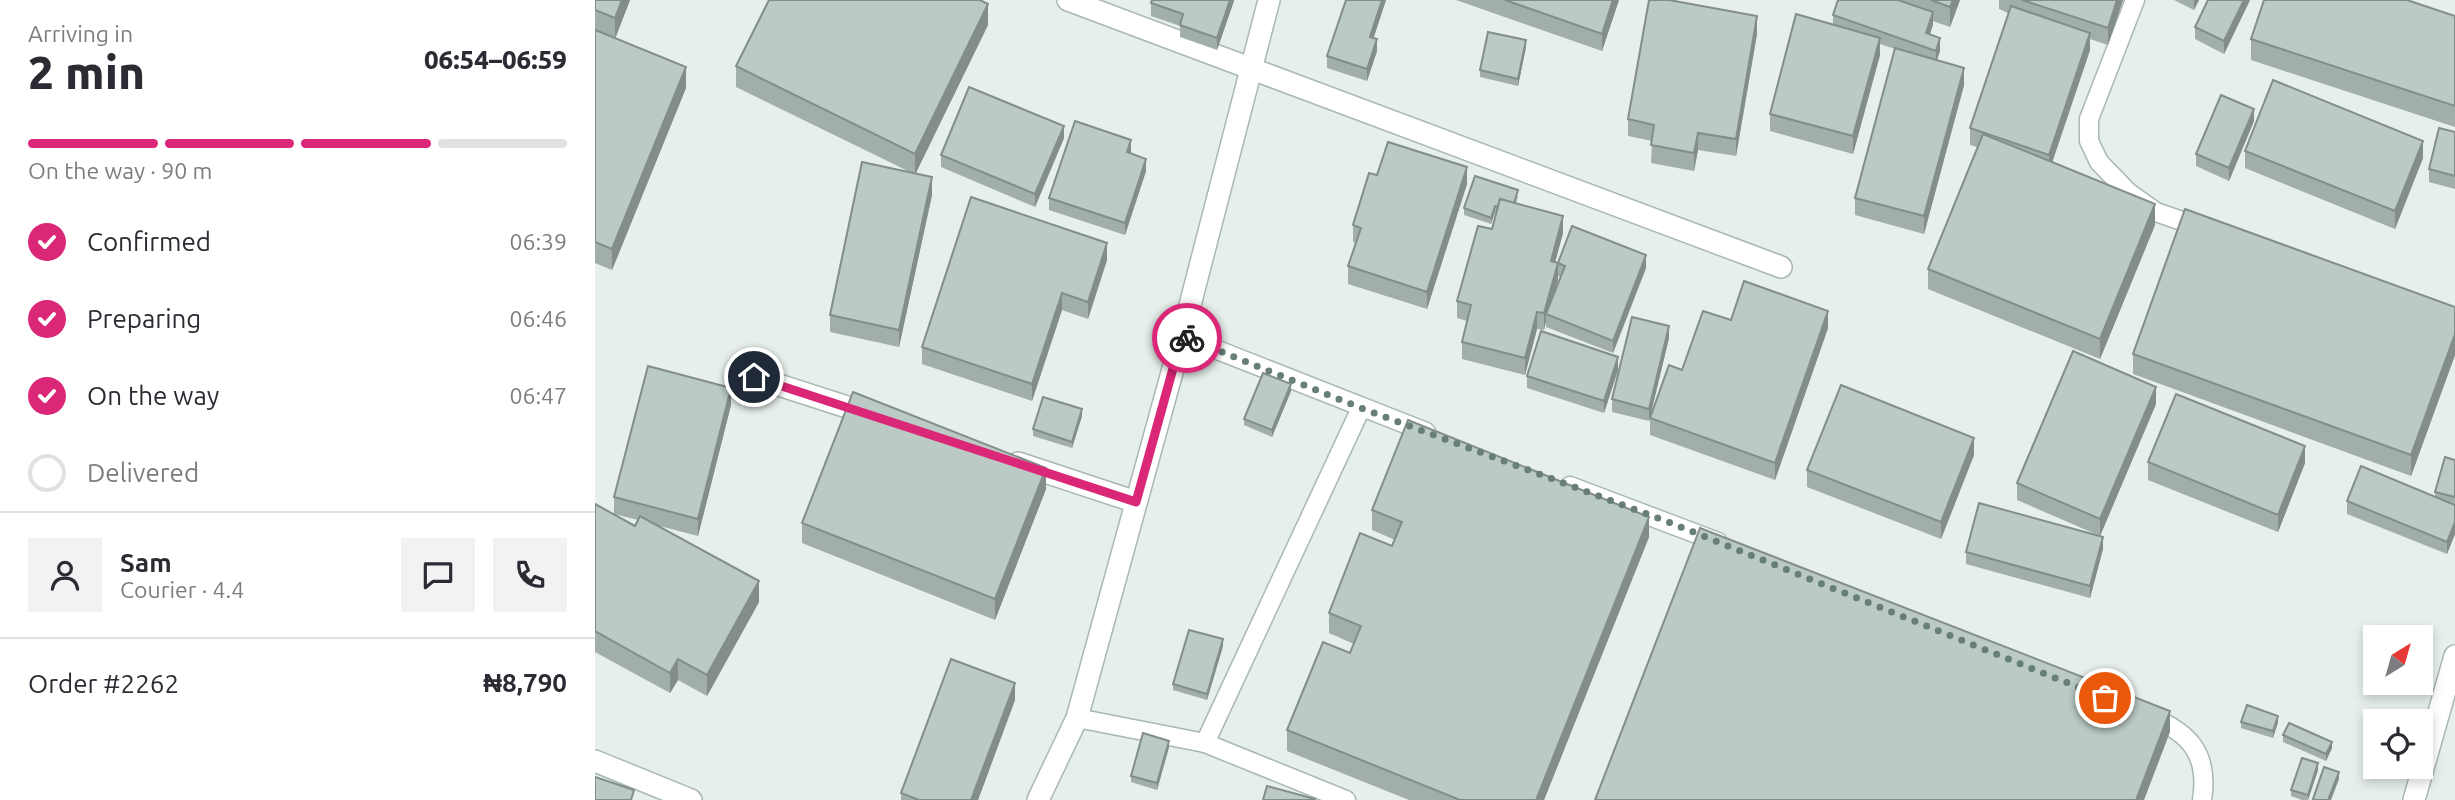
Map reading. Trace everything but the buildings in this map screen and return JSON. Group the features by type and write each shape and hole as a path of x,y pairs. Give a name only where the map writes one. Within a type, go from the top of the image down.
{"street":[{"path":"1068,0 1251,71 1781,267"},
{"path":"1038,800 1077,718 1182,336 1269,0"},
{"path":"754,377 899,424"},
{"path":"1004,459 1136,502"},
{"path":"2414,800 2451,685 2455,656"},
{"path":"595,761 691,800"}],"lane":[{"path":"2135,0 2089,119 2089,141 2099,162 2128,192 2156,212 2221,234"},
{"path":"1182,336 1437,436"},
{"path":"1206,743 1361,408"},
{"path":"1552,479 1731,547"},
{"path":"2131,709 2157,719 2190,741 2204,766 2202,800"},
{"path":"1077,718 1206,743 1346,800"}],"way so far":[{"path":"1187,338 1361,408 1666,521 2105,698"}],"route":[{"path":"754,377 1136,502 1182,336 1187,338"}]}
